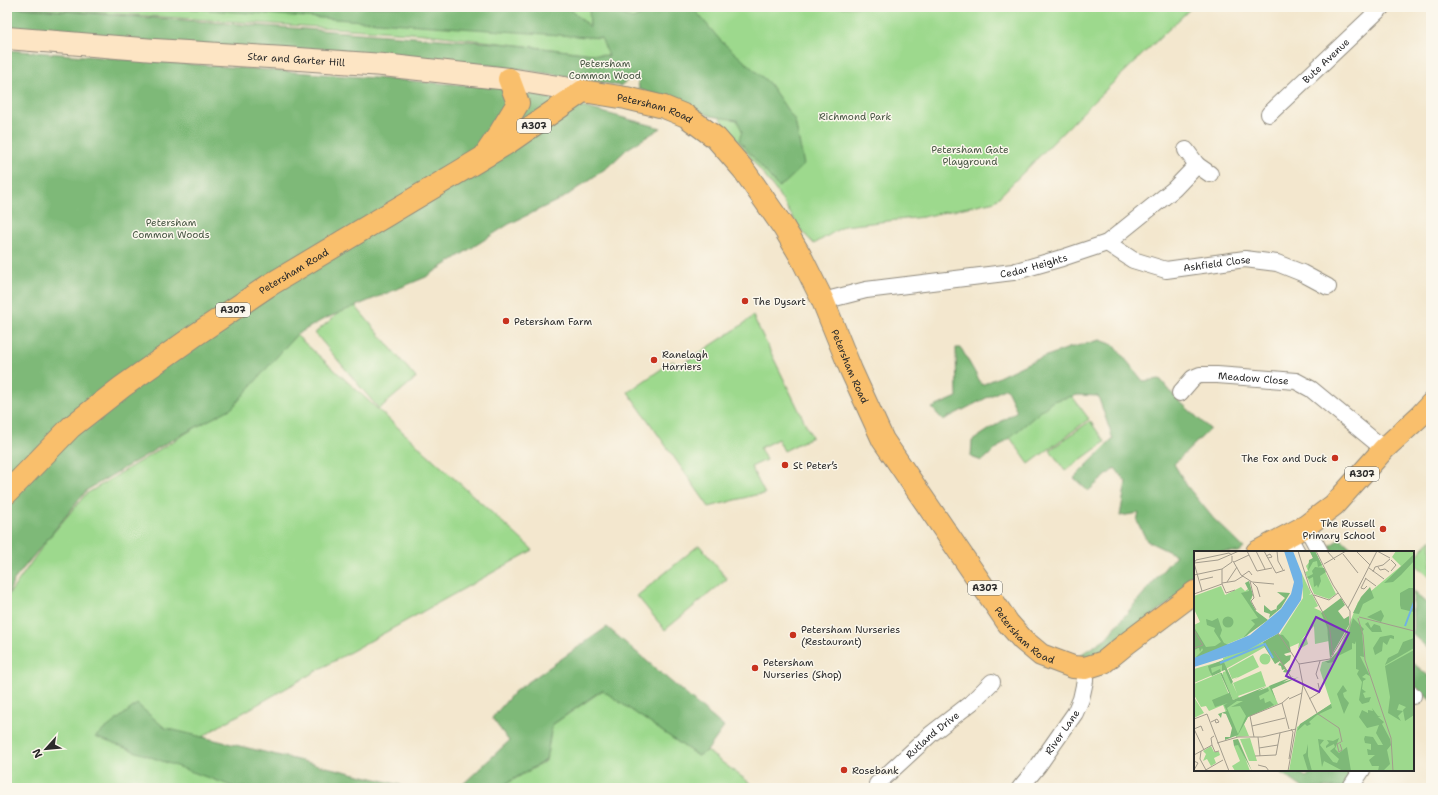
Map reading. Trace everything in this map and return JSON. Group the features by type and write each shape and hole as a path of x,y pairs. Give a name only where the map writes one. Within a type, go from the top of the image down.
{"main road":[{"name":"Star and Garter Hill","path":"7,38 154,50 383,65 509,79 583,91"},
{"name":"Petersham Road","path":"482,158 498,136 518,103 509,79"},
{"name":"Petersham Road","path":"7,492 71,427 128,382 268,286 482,158 539,122 583,91 626,98 664,107 686,116 716,138 743,169 784,228 800,255 823,301 850,370 883,440 1008,623 1023,640 1041,655 1073,667 1085,668 1104,662 1194,593"},
{"name":"A307","path":"1260,551 1297,538 1334,505 1384,449 1431,404"}],"street":[{"name":"Bute Avenue","path":"1269,114 1382,7"},
{"path":"1186,150 1197,165 1210,174"},
{"name":"Cedar Heights","path":"823,301 866,290 1013,272 1107,243 1174,189 1197,165"},
{"name":"Ashfield Close","path":"1107,243 1133,260 1166,270 1245,259 1277,263 1302,273 1328,287"},
{"name":"Meadow Close","path":"1180,393 1193,378 1200,375 1296,381 1310,389 1384,449"},
{"path":"1297,538 1318,551"},
{"name":"River Lane","path":"1020,788 1038,766 1075,713 1081,699 1085,681 1085,668"},
{"name":"Rutland Drive","path":"880,788 877,784 931,734 972,703 992,682"},
{"path":"1350,788 1361,771"}],"green space":[{"name":"Petersham Common Wood","path":"7,7 509,44 609,56 601,38 166,7 568,7 590,27 589,7 608,9 633,19 646,13 649,7 690,7 694,9 720,40 769,83 795,121 804,165 785,183 778,187 739,140 742,131 737,120 711,116 639,89 637,73 620,86 579,78 480,64 384,59 7,31"},
{"name":"Richmond Park","path":"10,7 1192,7 1092,103 995,201 923,217 844,226 814,244 800,229 777,192 717,114 609,56 425,34"},
{"name":"Petersham Common Woods","path":"7,50 517,89 661,128 627,149 609,166 565,197 509,224 426,277 322,320 296,335 232,408 170,441 87,490 14,580 7,597"},
{"path":"352,302 416,378 379,409 315,333"},
{"path":"753,316 812,437 784,451 778,439 760,448 766,460 751,467 765,494 755,495 709,507 628,392 673,361 678,367 742,325"},
{"path":"296,335 533,550 216,728 196,742 360,788 7,788 7,597 47,540 86,494 226,409"},
{"path":"1100,340 1114,345 1143,381 1160,379 1177,399 1210,429 1174,464 1187,486 1213,518 1244,548 1240,551 1194,551 1194,586 1092,658 1080,655 1106,638 1176,555 1147,541 1137,521 1139,513 1120,516 1126,482 1115,468 1088,491 1074,478 1113,439 1098,396 1078,395 1053,401 982,461 971,457 972,441 1017,411 1006,388 943,420 932,408 957,397 956,348 961,348 982,385 1030,362 1069,348"},
{"path":"1066,388 1089,419 1029,464 1006,432"},
{"path":"1090,421 1105,442 1065,471 1050,450"},
{"path":"1340,538 1355,551 1332,551 1330,546"},
{"path":"1431,539 1431,578 1414,564 1414,559"},
{"path":"699,545 727,579 665,630 637,596"},
{"path":"1414,593 1431,607 1431,651 1414,636"},
{"path":"607,627 724,727 707,751 698,756 602,690 552,725 546,760 499,788 459,788 509,741 492,718 514,692"},
{"path":"1414,664 1431,678 1431,701 1414,685"},
{"path":"603,690 698,756 707,751 750,783 747,788 499,788 546,761 552,725"},
{"path":"137,704 165,728 401,785 400,788 237,788 95,737"},
{"path":"1278,771 1297,771 1306,777 1313,771 1349,771 1349,788 1303,788"}],"place":[{"name":"The Dysart","path":"745,301"},
{"name":"Petersham Farm","path":"506,321"},
{"name":"Ranelagh Harriers","path":"654,360"},
{"name":"The Fox and Duck","path":"1335,458"},
{"name":"St Peter’s","path":"785,465"},
{"name":"The Russell Primary School","path":"1383,529"},
{"name":"Petersham Nurseries (Restaurant)","path":"793,635"},
{"name":"Petersham Nurseries (Shop)","path":"755,668"},
{"name":"Rosebank","path":"844,770"}],"park label":[{"name":"Petersham Gate Playground","path":"970,154"}]}
